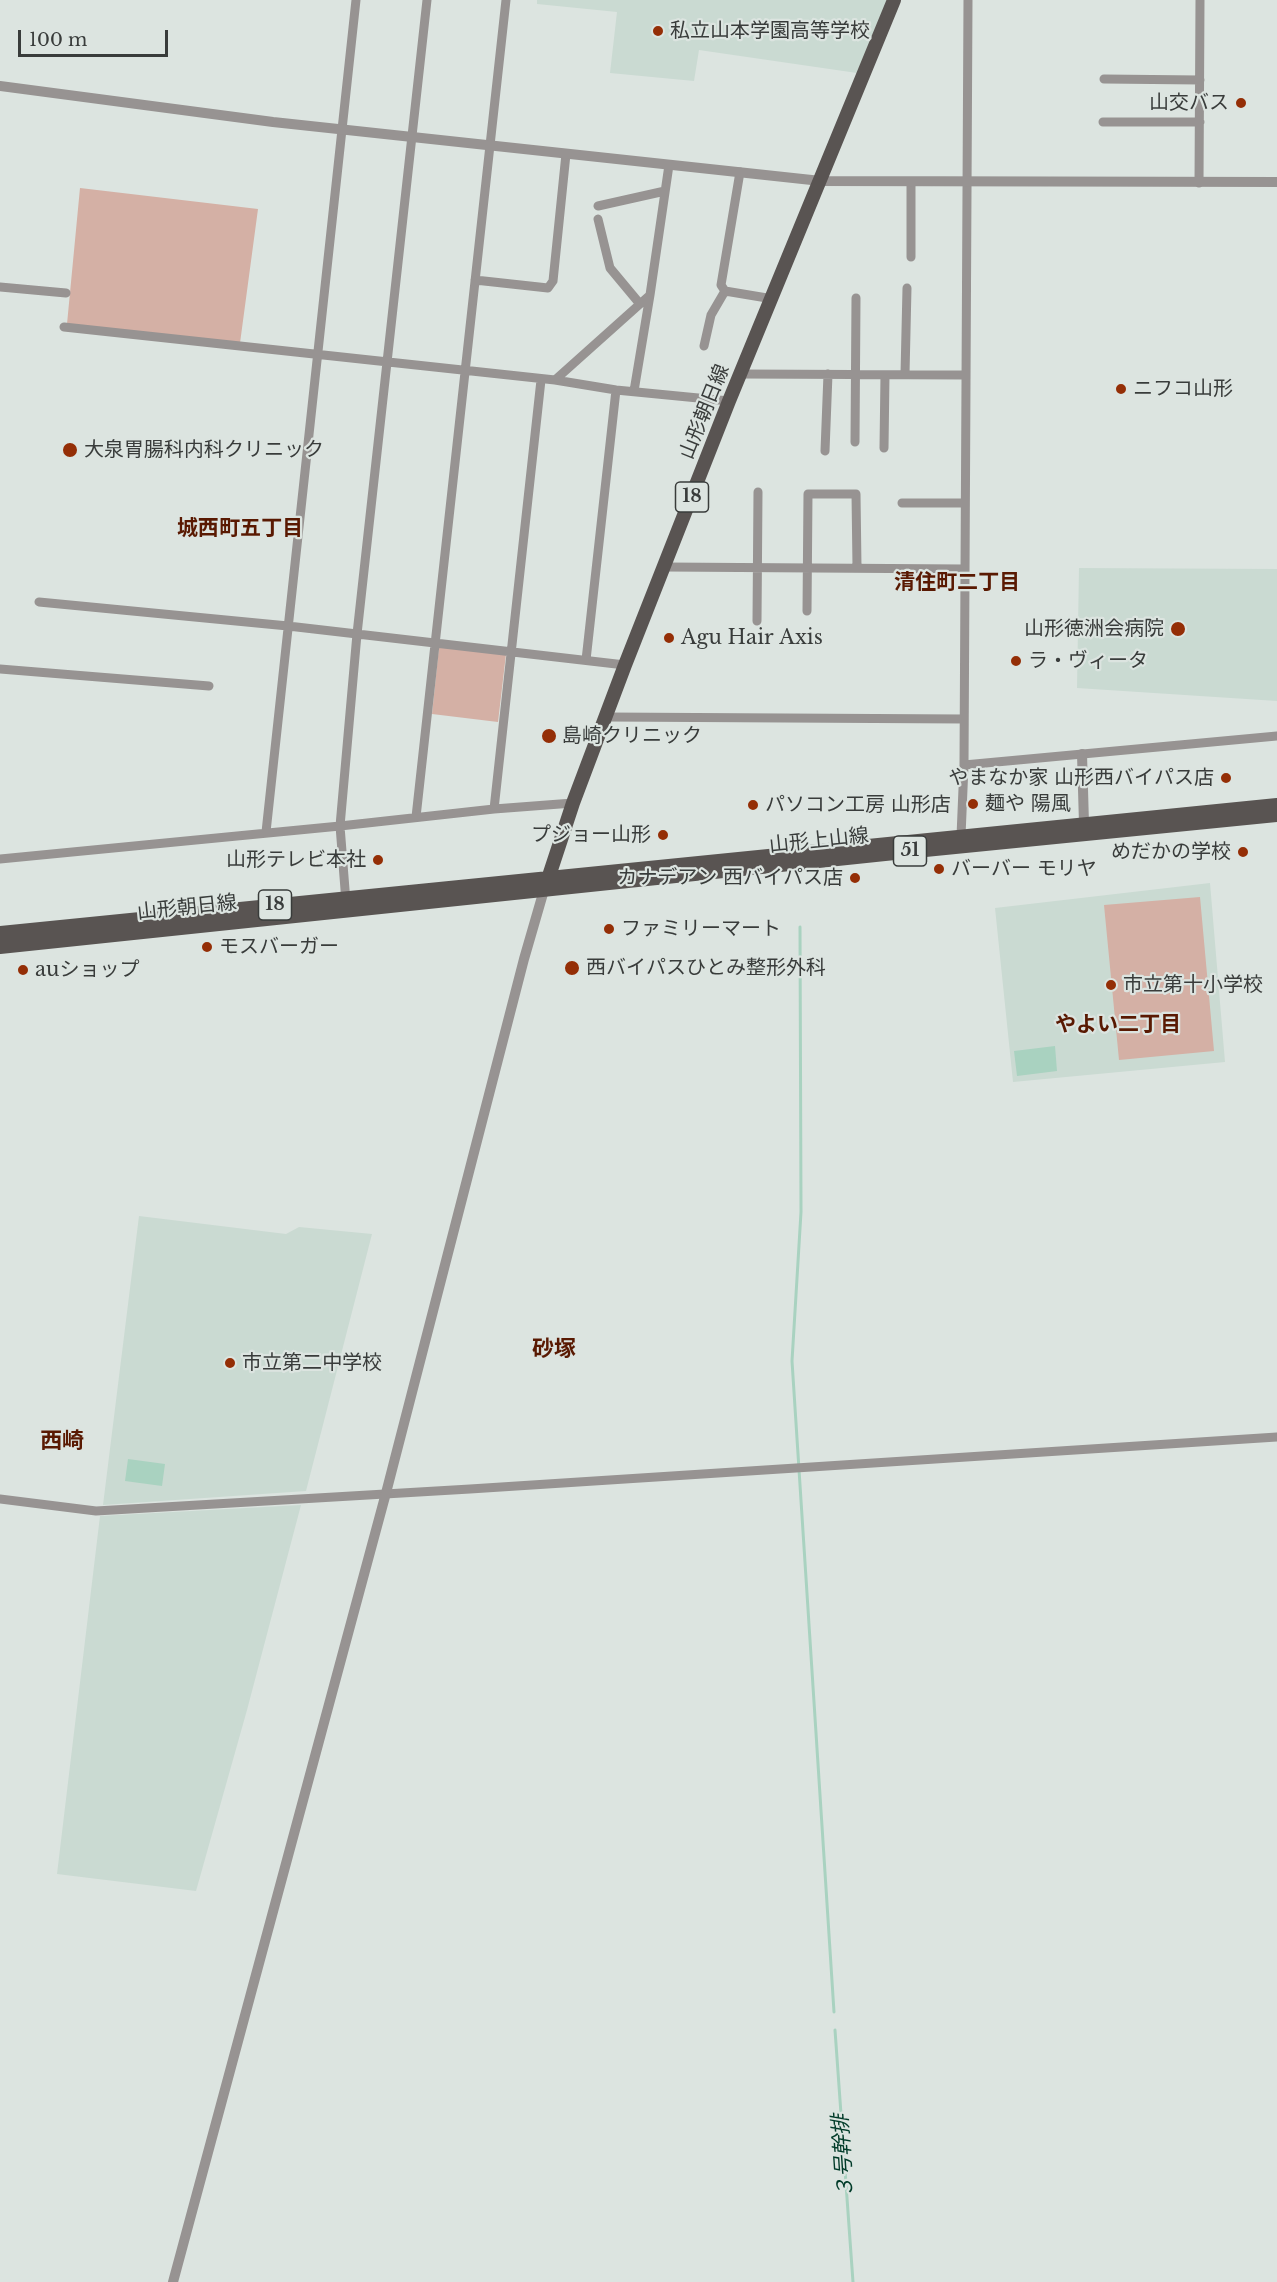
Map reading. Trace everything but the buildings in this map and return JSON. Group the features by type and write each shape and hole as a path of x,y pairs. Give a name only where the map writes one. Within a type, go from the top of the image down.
{"main road":[{"name":"山形朝日線","path":"0,947 346,904 546,883 573,803 729,401 773,299 894,0"},
{"name":"山形上山線","path":"546,883 961,836 1277,805"},
{"name":"山形上山線","path":"546,883 1277,815"},
{"name":"山形朝日線","path":"0,933 346,904"}],"street":[{"path":"266,832 356,0"},
{"path":"346,904 340,826 357,634 427,0"},
{"path":"417,817 506,0"},
{"path":"961,836 964,765 968,0"},
{"path":"1199,183 1200,0"},
{"path":"1104,79 1200,80"},
{"path":"0,86 341,130 821,181 911,183 1277,182"},
{"path":"1103,122 1200,122"},
{"path":"475,280 548,288 553,282 566,154"},
{"path":"634,391 669,165"},
{"path":"740,172 721,285 725,291 773,299"},
{"path":"911,183 911,258"},
{"path":"598,206 665,192"},
{"path":"598,219 610,268 640,304"},
{"path":"0,287 66,292"},
{"path":"905,374 907,288"},
{"path":"704,346 711,315 725,291"},
{"path":"555,380 650,295"},
{"path":"855,442 856,298"},
{"path":"63,327 729,401"},
{"path":"741,374 965,375"},
{"path":"825,451 828,374"},
{"path":"884,448 885,375"},
{"path":"494,809 542,380"},
{"path":"586,660 616,390"},
{"path":"757,621 758,492"},
{"path":"807,610 808,494 856,494 857,567"},
{"path":"902,503 964,503"},
{"path":"665,567 964,569"},
{"path":"39,602 436,642 626,666"},
{"path":"0,669 209,686"},
{"path":"606,717 964,719"},
{"path":"964,765 1277,736"},
{"path":"1082,754 1084,824"},
{"path":"0,860 494,809 573,803"},
{"path":"173,2282 386,1493 524,959 546,883"},
{"path":"0,1499 96,1510 807,1468 1277,1437"}],"shaded area":[{"path":"537,0 887,0 857,73 699,50 694,81 610,73 617,12 537,4"},
{"path":"80,188 258,209 240,343 67,324"},
{"name":"山形徳洲会病院","path":"1079,568 1277,569 1277,701 1077,688"},
{"path":"439,647 506,654 498,722 432,714"},
{"name":"市立第十小学校","path":"1210,883 1225,1062 1013,1082 995,908"},
{"path":"1200,897 1214,1051 1119,1060 1104,905"},
{"path":"1055,1046 1057,1071 1017,1076 1014,1051"},
{"name":"市立第二中学校","path":"139,1216 286,1234 299,1227 372,1234 306,1491 103,1505"},
{"path":"128,1459 165,1464 162,1486 125,1481"},
{"path":"301,1505 196,1891 57,1874 100,1516"}],"waterway":[{"path":"800,927 801,1212 792,1361 834,2012"},
{"name":"３号幹排","path":"835,2030 853,2282"}],"place":[{"name":"私立山本学園高等学校","path":"658,31"},
{"name":"山交バス","path":"1241,103"},
{"name":"ニフコ山形","path":"1121,389"},
{"name":"大泉胃腸科内科クリニック","path":"70,450"},
{"name":"山形徳洲会病院","path":"1178,629"},
{"name":"Agu Hair Axis","path":"669,638"},
{"name":"ラ・ヴィータ","path":"1016,661"},
{"name":"島崎クリニック","path":"549,736"},
{"name":"やまなか家 山形西バイパス店","path":"1226,778"},
{"name":"麺や 陽風","path":"973,804"},
{"name":"パソコン工房 山形店","path":"753,805"},
{"name":"プジョー山形","path":"663,835"},
{"name":"めだかの学校","path":"1243,852"},
{"name":"山形テレビ本社","path":"378,860"},
{"name":"バーバー モリヤ","path":"939,869"},
{"name":"カナデアン 西バイパス店","path":"855,878"},
{"name":"ファミリーマート","path":"609,929"},
{"name":"モスバーガー","path":"207,947"},
{"name":"西バイパスひとみ整形外科","path":"572,968"},
{"name":"auショップ","path":"23,970"},
{"name":"市立第十小学校","path":"1111,985"},
{"name":"市立第二中学校","path":"230,1363"}],"district":[{"name":"城西町五丁目","path":"240,529"},
{"name":"清住町二丁目","path":"957,583"},
{"name":"やよい二丁目","path":"1118,1025"},
{"name":"砂塚","path":"554,1350"},
{"name":"西崎","path":"62,1442"}]}
